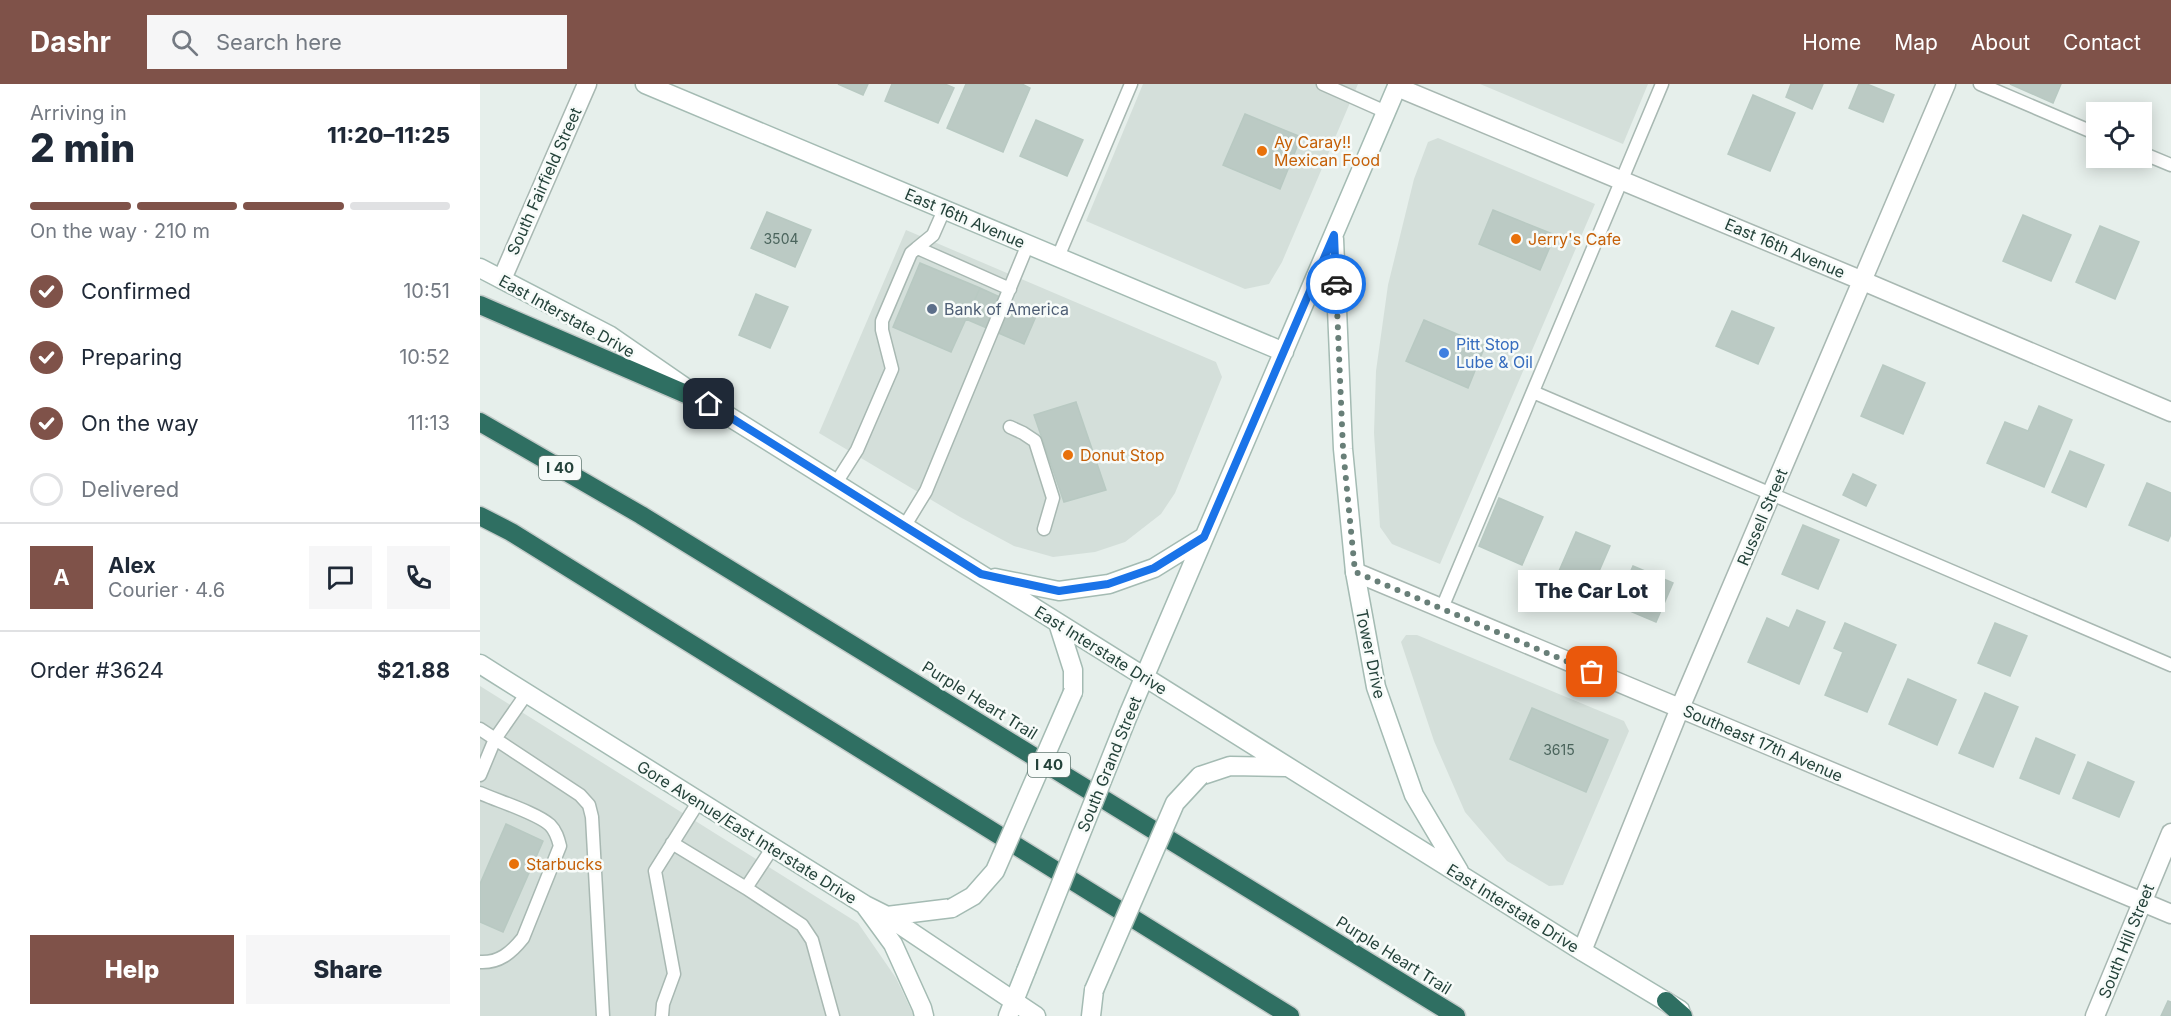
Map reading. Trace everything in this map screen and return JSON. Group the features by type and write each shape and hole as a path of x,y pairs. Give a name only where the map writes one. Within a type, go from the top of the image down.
{"highway":[{"path":"480,305 709,404"},
{"name":"Purple Heart Trail","path":"480,422 641,515 1456,1016"},
{"path":"480,516 716,658 1290,1016"},
{"path":"1666,1001 1683,1016"}],"main road":[{"name":"South Fairfield Street","path":"502,279 587,84"},
{"name":"East 16th Avenue","path":"645,84 1284,352"},
{"name":"Russell Street","path":"1582,951 1680,708 1946,84"},
{"name":"East 16th Avenue","path":"1398,85 2171,412"},
{"name":"South Grand Street","path":"1010,1009 1129,713 1398,85"},
{"name":"Tower Drive","path":"1334,235 1343,449 1355,572 1376,687 1414,795 1462,875"},
{"name":"East Interstate Drive","path":"480,268 609,335 709,404 904,527 1689,1016"},
{"path":"981,574 1059,591 1099,585 1154,568 1204,537"},
{"name":"Southeast 17th Avenue","path":"1355,572 2171,914"},
{"path":"887,916 952,908 973,896 995,871 1073,692 1073,670 1058,623"},
{"name":"Gore Avenue/East Interstate Drive","path":"480,664 865,905 887,916 1010,1009"},
{"path":"1091,1016 1094,990 1175,803 1200,776 1230,766 1289,767"},
{"name":"South Hill Street","path":"2095,1016 2171,833"},
{"path":"865,905 893,944 924,1016"},
{"path":"1010,1009 1036,1016"}],"lane":[{"path":"1058,257 1131,84"},
{"path":"1323,84 1386,112"},
{"path":"1442,608 1662,84"},
{"path":"1980,84 2086,129"},
{"path":"2152,157 2171,165"},
{"path":"836,483 856,450 892,369 882,330 882,321 911,253 933,235 944,210"},
{"path":"904,527 926,491 1028,244"},
{"path":"917,248 1010,288"},
{"path":"1533,392 2171,665"},
{"path":"1010,427 1035,441 1053,498 1044,529"},
{"path":"480,775 495,739 527,693"},
{"path":"480,729 580,795 589,805 592,817 603,1016"},
{"path":"480,793 550,825 558,835 560,846 523,938 501,959 480,962"},
{"path":"662,1016 663,1004 674,974 655,871 699,801"},
{"path":"672,843 802,925 812,940 833,1016"},
{"path":"746,888 773,847"}],"shaded area":[{"path":"1143,84 1358,84 1282,262 1269,284 1245,289 1086,221"},
{"path":"1480,84 1648,84 1623,144"},
{"path":"1438,138 1595,204 1440,564 1392,544 1380,527 1374,433 1376,371 1388,285 1414,179 1428,142"},
{"path":"906,230 1216,362 1222,377 1175,493 1161,514 1125,542 1095,552 1053,557 1014,546 960,517 819,433"},
{"path":"1406,635 1417,635 1624,721 1629,731 1563,885 1549,886 1507,861 1465,812 1434,741 1401,642"},
{"path":"480,686 858,923 896,978 914,1016 480,1016"}],"building":[{"path":"838,84 868,84 863,95"},
{"path":"892,84 945,84 954,88 938,123 885,101"},
{"path":"966,84 1022,84 1030,88 1003,152 947,128"},
{"path":"1791,84 1823,84 1812,109 1786,97"},
{"path":"1859,84 1867,84 1894,95 1883,122 1849,108"},
{"path":"2010,84 2061,84 2053,103"},
{"path":"1753,95 1795,113 1770,171 1728,154"},
{"path":"1245,114 1301,137 1280,189 1223,165"},
{"path":"1036,120 1083,140 1067,176 1020,156"},
{"path":"1493,210 1555,235 1540,270 1479,244"},
{"path":"767,212 811,230 795,267 751,248"},
{"path":"2023,215 2071,235 2051,281 2003,261"},
{"path":"2100,226 2139,242 2115,299 2076,282"},
{"path":"920,263 980,288 951,352 893,327"},
{"path":"980,288 1037,314 1024,344 966,319"},
{"path":"756,294 788,307 770,348 739,335"},
{"path":"1732,311 1774,328 1758,364 1716,346"},
{"path":"1424,320 1485,346 1468,388 1406,361"},
{"path":"1883,365 1925,383 1903,434 1861,416"},
{"path":"1076,402 1106,490 1064,502 1034,415"},
{"path":"2039,406 2072,420 2044,487 1987,463 2005,422 2028,431"},
{"path":"2070,451 2104,465 2086,507 2052,492"},
{"path":"1853,474 1876,485 1866,506 1843,495"},
{"path":"2147,483 2171,493 2171,534 2168,541 2129,525"},
{"path":"1499,498 1543,517 1522,565 1479,546"},
{"path":"1803,525 1839,540 1818,589 1782,574"},
{"path":"1576,532 1610,546 1590,592 1556,578"},
{"path":"1633,566 1673,583 1656,622 1616,605"},
{"path":"1797,610 1825,622 1799,684 1748,662 1767,618 1789,628"},
{"path":"1845,623 1896,645 1867,712 1825,695 1843,652 1834,648"},
{"path":"1995,623 2027,636 2010,676 1978,663"},
{"path":"1908,679 1956,700 1937,745 1889,724"},
{"path":"1985,693 2018,707 1993,767 1959,753"},
{"path":"1532,708 1608,740 1586,792 1510,759"},
{"path":"2036,738 2075,755 2059,794 2020,778"},
{"path":"2088,762 2134,782 2119,817 2073,798"},
{"path":"506,824 543,841 503,932 480,922 480,884"},
{"path":"2168,1001 2171,1002 2171,1016 2161,1016"}],"way so far":[{"path":"1336,284 1343,449 1355,572 1592,672"}],"place":[{"name":"Ay Caray!! Mexican Food","path":"1262,151"},
{"name":"Jerry's Cafe","path":"1516,239"},
{"name":"Bank of America","path":"932,309"},
{"name":"Pitt Stop Lube & Oil","path":"1444,353"},
{"name":"Donut Stop","path":"1068,455"},
{"name":"The Car Lot","path":"1592,672"},
{"name":"Starbucks","path":"514,864"}],"route":[{"path":"709,404 981,574 1059,591 1108,584 1154,568 1204,537 1334,235 1336,284"}]}
